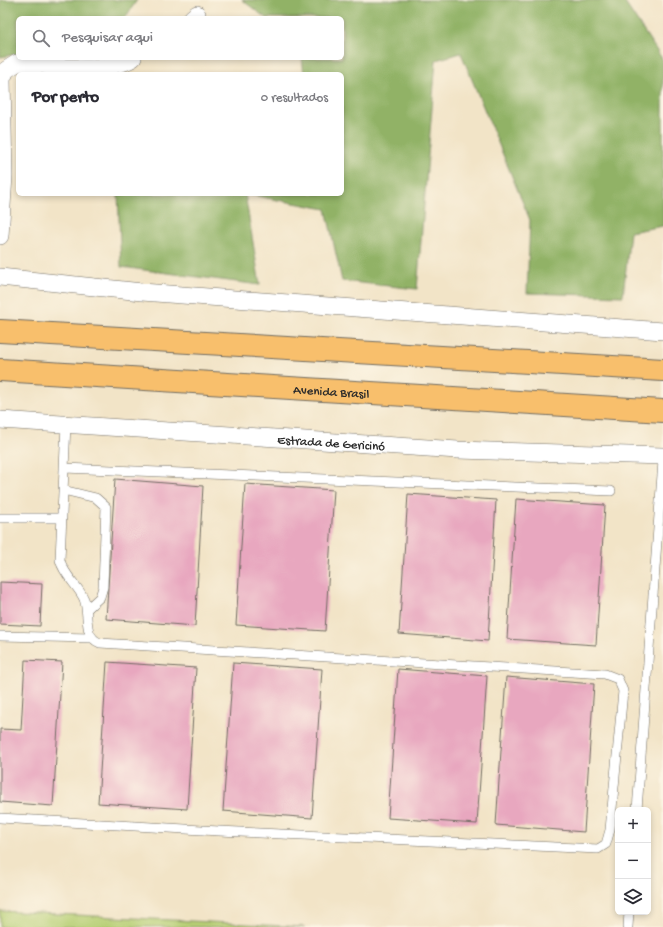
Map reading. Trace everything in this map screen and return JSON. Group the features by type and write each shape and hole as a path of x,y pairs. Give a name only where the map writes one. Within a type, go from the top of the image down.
{"highway":[{"path":"0,331 663,370"},
{"name":"Avenida Brasil","path":"0,370 663,411"}],"street":[{"path":"0,236 4,176 2,79 6,70 17,63 109,67 130,60"},
{"path":"0,276 142,292 663,331"},
{"name":"Estrada de Gericinó","path":"0,420 458,450 663,456"}],"lane":[{"path":"0,818 211,831 598,849 606,844 610,830 623,691 618,679 605,674 100,643 92,638 88,632 87,609 84,599 62,567 60,560 66,424"},
{"path":"637,807 663,461"},
{"path":"64,468 611,491"},
{"path":"63,490 96,498 106,507 103,587 100,597 87,609"},
{"path":"0,518 61,518"},
{"path":"0,636 92,638"},
{"path":"628,927 629,915"}],"green space":[{"path":"0,0 137,0 126,16 16,16 16,54 0,57"},
{"path":"242,0 623,0 663,60 663,226 630,232 623,296 527,293 530,220 461,53 436,60 417,289 342,281 326,209 257,196 344,196 344,72 304,72 302,60 344,60 344,16 263,16"},
{"path":"118,196 245,196 260,285 121,267"},
{"path":"0,911 305,927 0,927"}],"building":[{"path":"115,479 203,486 195,626 106,619"},
{"path":"245,484 334,490 325,631 236,625"},
{"path":"408,494 496,500 488,641 399,634"},
{"path":"516,499 605,505 596,645 507,639"},
{"path":"0,582 42,584 40,626 0,624"},
{"path":"25,660 62,662 53,806 0,802 0,729 21,730"},
{"path":"107,662 196,668 187,809 98,803"},
{"path":"233,663 322,669 312,818 223,811"},
{"path":"398,669 487,676 477,824 388,818"},
{"path":"506,677 594,684 584,832 496,825"}]}
